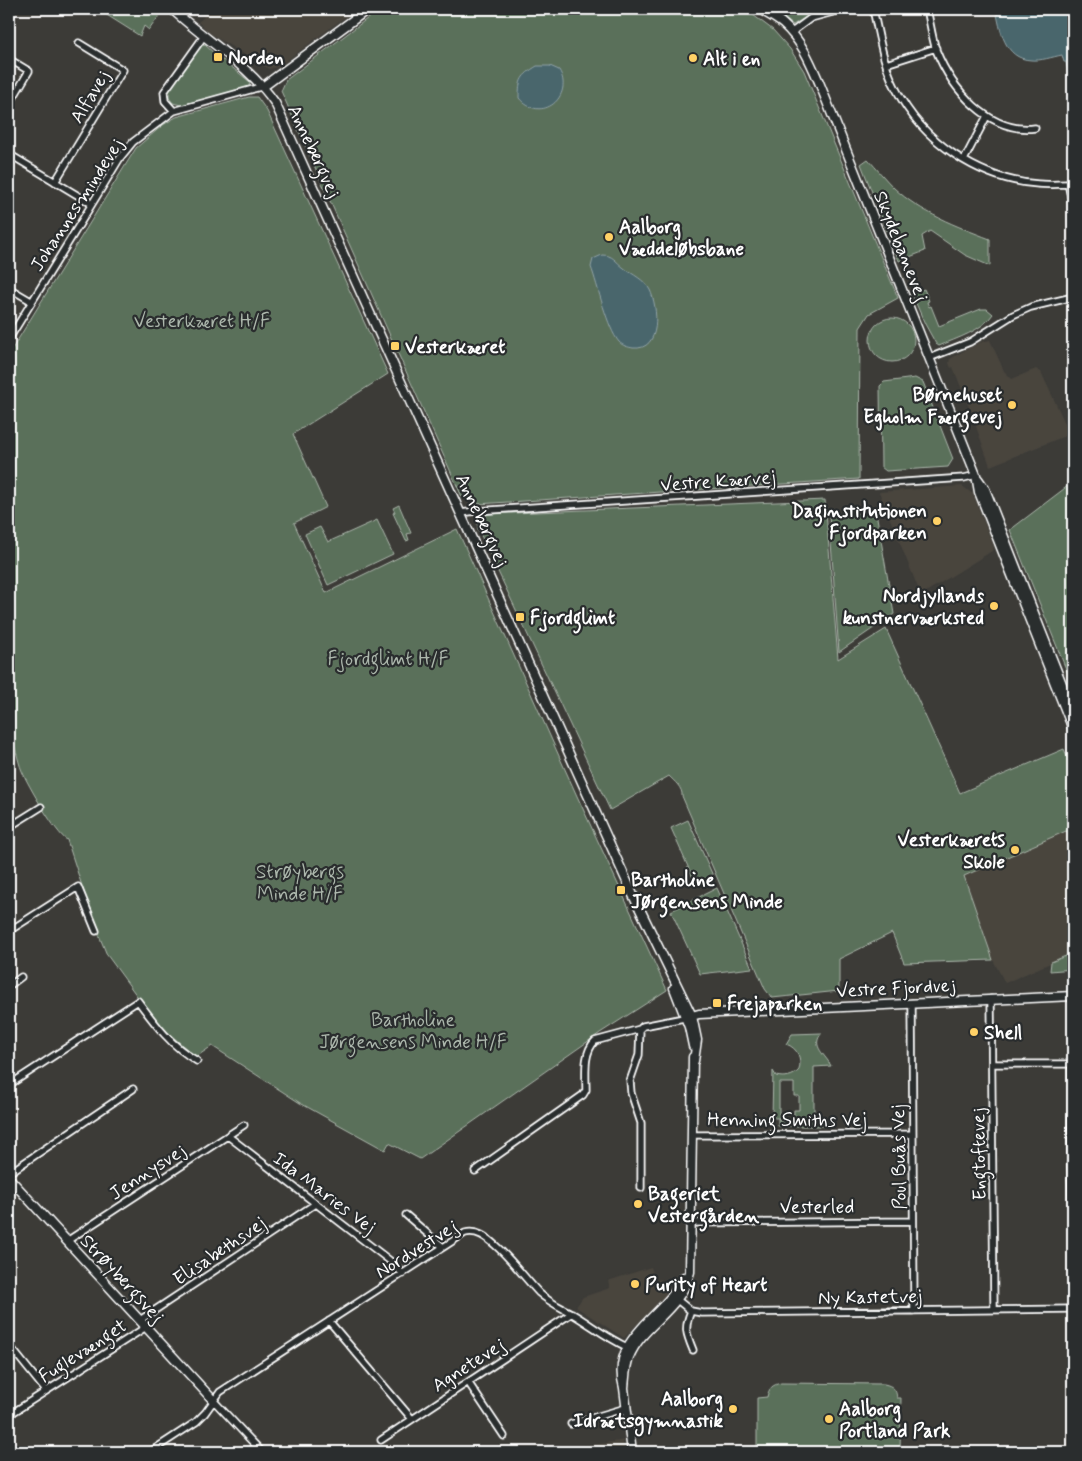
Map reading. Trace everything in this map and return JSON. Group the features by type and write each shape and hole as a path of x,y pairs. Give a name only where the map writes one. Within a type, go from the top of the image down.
{"street":[{"name":"Annebergvej","path":"172,9 246,69 264,86 275,103 668,969 679,1004 689,1017 694,1061 690,1264 688,1279 683,1292 635,1335 627,1347 621,1366 621,1378 632,1452"},
{"path":"264,86 368,9"},
{"name":"Skydebanevej","path":"760,9 782,22 805,50 976,475 985,489 1073,712"},
{"path":"792,32 812,18 844,9"},
{"path":"873,9 886,64 896,88 908,110 943,146 974,167 1013,180 1037,184 1068,184 1073,205"},
{"path":"927,9 936,48 945,70 971,103 988,116 1017,128 1035,128"},
{"path":"174,111 165,101 164,92 204,36"},
{"name":"Alfavej","path":"55,182 123,70 79,44"},
{"path":"886,64 936,48"},
{"path":"9,59 29,71 9,105"},
{"name":"Johannesmindevej","path":"9,339 120,158 133,142 174,111 264,86"},
{"path":"964,160 988,116"},
{"path":"9,154 92,204"},
{"path":"9,288 32,301"},
{"path":"929,358 970,342 1031,307 1073,297"},
{"name":"Skydebanevej","path":"976,475 979,492 1073,729"},
{"name":"Vestre Kærvej","path":"462,513 854,487 964,478 976,475"},
{"path":"9,827 41,807"},
{"path":"9,931 78,887 96,931"},
{"path":"9,986 21,977"},
{"name":"Vestre Fjordvej","path":"689,1017 700,1014 912,1002 1073,996"},
{"name":"Engtoftevej","path":"991,999 994,1309"},
{"path":"9,1085 138,1001 172,1043 197,1061"},
{"name":"Poul Buås Vej","path":"912,1002 914,1311"},
{"path":"474,1171 583,1095 586,1090 587,1054 590,1046 595,1041 640,1029 643,1026 689,1017"},
{"path":"640,1029 639,1055 630,1082 631,1093 641,1124 641,1188"},
{"path":"992,1064 1073,1064 1073,1236"},
{"path":"9,1173 133,1090"},
{"name":"Jennysvej","path":"67,1242 244,1125"},
{"name":"Henning Smiths Vej","path":"692,1135 912,1134"},
{"name":"Ida Maries Vej","path":"228,1136 389,1260 402,1274"},
{"name":"Strøybergsvej","path":"9,1178 213,1400"},
{"name":"Elisabethsvej","path":"140,1320 315,1204"},
{"path":"406,1215 443,1247"},
{"name":"Vesterled","path":"691,1223 913,1221"},
{"name":"Nordvestvej","path":"150,1452 196,1422 220,1392 443,1247 465,1233 472,1231 479,1233 495,1244 550,1302 572,1313 614,1342 627,1347"},
{"name":"Annebergvej","path":"624,1388 629,1358 636,1345 675,1298"},
{"path":"675,1298 691,1311 686,1323 686,1333 693,1350"},
{"name":"Ny Kastetvej","path":"691,1311 702,1313 994,1309 1073,1310"},
{"name":"Agnetevej","path":"381,1440 572,1313"},
{"path":"329,1321 412,1419"},
{"name":"Fuglevænget","path":"9,1415 146,1327"},
{"path":"9,1345 46,1391"},
{"path":"468,1382 504,1436"},
{"path":"213,1400 262,1452"},
{"path":"571,1424 626,1408"}],"shaded area":[{"path":"196,9 356,9 278,67 269,69 212,35 198,22 204,17"},
{"name":"Børnehuset Egholm Færgevej","path":"990,340 1004,371 1012,379 1036,369 1041,372 1070,434 990,466 953,367 951,368 949,363 950,359 960,353 981,342"},
{"name":"Daginstitutionen Fjordparken","path":"962,486 973,494 994,547 992,551 921,595 879,492"},
{"name":"Vesterkærets Skole","path":"1064,749 1073,772 1073,953 1005,983 993,960 964,876"},
{"path":"651,1267 655,1280 661,1279 666,1294 624,1338 576,1307 583,1297 610,1288 608,1281"},
{"path":"623,1440 625,1452 544,1452 619,1441"}],"green space":[{"path":"105,9 164,9 149,30 144,26 140,36 102,12"},
{"name":"Aalborg Væddeløbsbane","path":"380,9 745,9 773,30 790,49 804,71 898,298 869,314 860,328 859,479 478,504 462,497 281,91 286,80"},
{"path":"772,9 823,9 817,10 793,25"},
{"path":"203,43 216,55 215,59 217,61 223,60 250,82 249,86 246,89 181,105 173,103 169,98 169,91"},
{"path":"249,97 257,97 267,111 388,374 293,434 326,507 294,523 326,593 457,529 667,990 600,1033 420,1159 389,1143 385,1150 300,1103 212,1046 196,1057 156,1022 107,955 94,923 67,840 56,829 30,787 22,771 9,734 9,354 136,148 163,125 176,117"},
{"path":"868,159 894,188 916,205 952,224 990,239 990,266 965,255 930,231 922,236 925,251 899,261 861,164"},
{"path":"924,289 929,301 927,302 929,307 931,306 939,326 981,309 987,309 993,314 976,329 939,346 925,324 912,294"},
{"path":"892,318 904,322 910,328 914,340 910,352 904,358 892,362 880,358 874,352 870,340 874,328 880,322"},
{"path":"915,378 923,382 953,459 948,467 886,471 881,467 880,386 884,382"},
{"path":"1073,482 1073,676 1070,679 1010,530"},
{"path":"825,500 838,659 886,629 960,793 1064,749 1073,772 1073,838 1066,831 964,876 993,960 904,963 892,933 839,959 839,991 772,998 765,989 678,785 669,776 610,810 478,529 478,518 489,514"},
{"path":"399,505 411,533 407,534 409,540 406,541 393,513 395,512 393,508"},
{"path":"876,512 894,614 839,652 829,515"},
{"path":"377,520 393,554 328,585 305,534 320,527 328,542"},
{"path":"688,820 714,878 696,885 671,828"},
{"path":"717,888 752,968 700,974 671,911"},
{"path":"1073,953 1073,969 1050,971 1051,962"},
{"path":"822,1033 818,1046 831,1066 814,1067 814,1120 826,1121 827,1126 794,1126 794,1120 800,1119 800,1117 794,1117 794,1110 799,1110 799,1096 794,1096 794,1083 779,1083 779,1121 792,1121 792,1126 778,1126 778,1118 772,1118 773,1071 776,1076 785,1077 791,1076 799,1070 798,1054 794,1048 786,1044 792,1034"},
{"name":"Aalborg Portland Park","path":"781,1383 884,1384 892,1387 896,1392 897,1398 901,1398 900,1452 757,1452 757,1398 767,1397 771,1387"}],"water":[{"path":"996,9 1073,9 1073,96 1066,62 1064,62 1062,55 1031,60 1015,54 1005,42"},
{"path":"537,66 550,66 559,70 563,80 563,89 553,104 546,108 537,109 528,106 519,98 520,82 527,73"},
{"path":"602,255 614,259 642,280 650,290 655,307 655,326 649,343 642,347 633,348 622,344 615,336 611,327 591,267 593,259"}],"place":[{"name":"Norden","path":"218,57"},
{"name":"Alt i en","path":"693,58"},
{"name":"Aalborg Væddeløbsbane","path":"609,237"},
{"name":"Vesterkæret","path":"395,346"},
{"name":"Børnehuset Egholm Færgevej","path":"1012,405"},
{"name":"Daginstitutionen Fjordparken","path":"937,521"},
{"name":"Nordjyllands kunstnerværksted","path":"994,606"},
{"name":"Fjordglimt","path":"520,617"},
{"name":"Vesterkærets Skole","path":"1015,850"},
{"name":"Bartholine Jørgensens Minde","path":"621,890"},
{"name":"Frejaparken","path":"717,1003"},
{"name":"Shell","path":"974,1032"},
{"name":"Bageriet Vestergården","path":"638,1204"},
{"name":"Purity of Heart","path":"635,1284"},
{"name":"Aalborg Idrætsgymnastik","path":"733,1409"},
{"name":"Aalborg Portland Park","path":"829,1419"}],"park label":[{"name":"Vesterkæret H/F","path":"202,320"},
{"name":"Fjordglimt H/F","path":"388,658"},
{"name":"Strøybergs Minde H/F","path":"300,882"},
{"name":"Bartholine Jørgensens Minde H/F","path":"413,1030"}]}
